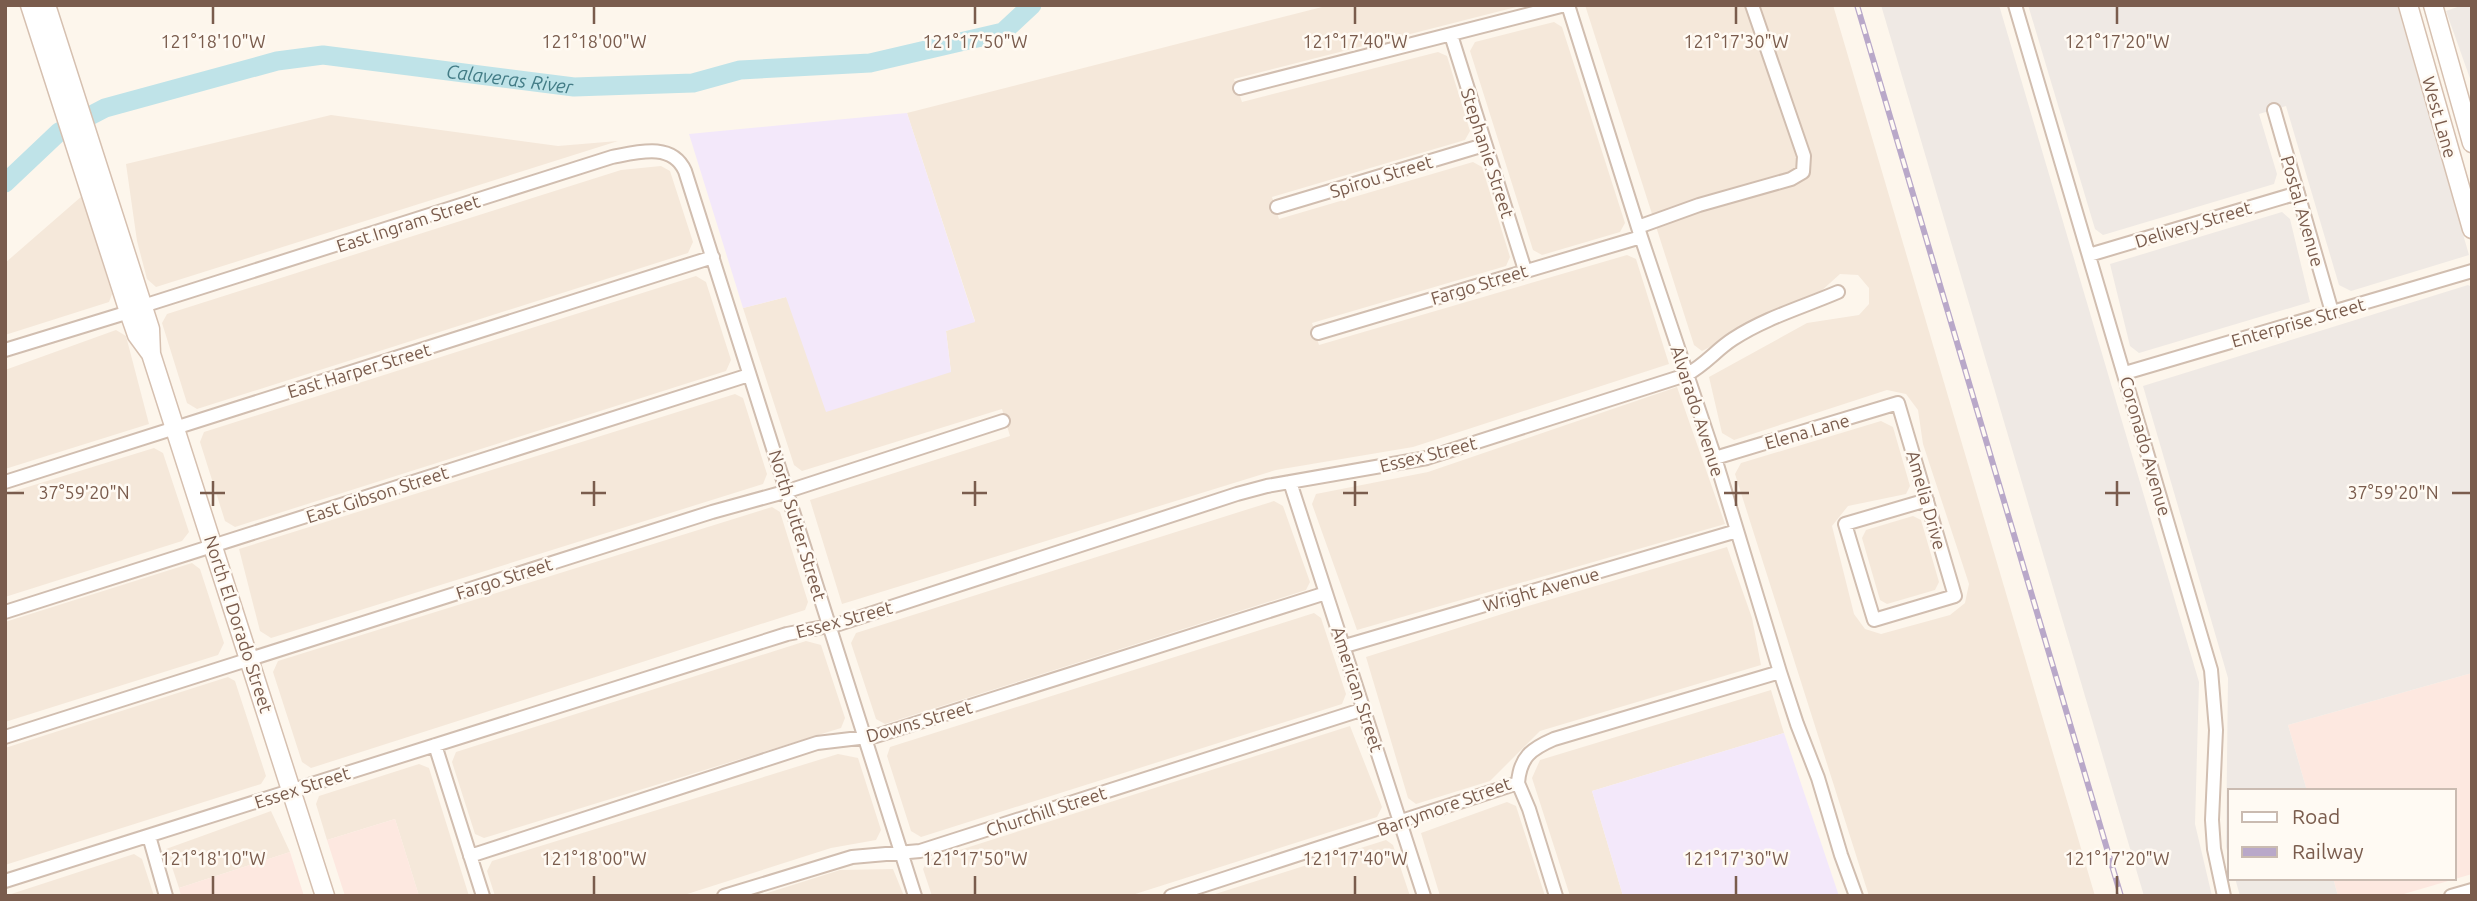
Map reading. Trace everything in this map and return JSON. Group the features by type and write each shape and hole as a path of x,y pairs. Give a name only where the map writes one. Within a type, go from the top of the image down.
{"main road":[{"name":"West Lane","path":"2407,5 2472,229"},
{"path":"2417,5 2425,12 2434,8"},
{"name":"North El Dorado Street","path":"39,7 136,309 150,329 151,354 325,896"},
{"name":"West Lane","path":"2434,8 2472,143"},
{"path":"2421,50 2431,50 2438,57 2450,95 2465,119"}],"street":[{"path":"1240,88 1566,5"},
{"name":"Alvarado Avenue","path":"1566,5 1715,458 1780,672 1856,896"},
{"name":"Fargo Street","path":"1318,333 1640,232 1699,205 1791,179 1803,172 1804,156 1752,5"},
{"name":"Coronado Avenue","path":"2015,5 2211,670 2216,730 2212,820 2214,849 2224,896"},
{"name":"Stephanie Street","path":"1451,35 1525,270"},
{"name":"Postal Avenue","path":"2274,110 2332,312"},
{"name":"Spirou Street","path":"1277,207 1484,145"},
{"name":"East Ingram Street","path":"5,350 612,157 659,151 675,156"},
{"name":"North Sutter Street","path":"675,156 685,171 713,257 915,896"},
{"name":"Delivery Street","path":"2089,255 2298,193"},
{"name":"East Harper Street","path":"5,482 713,257"},
{"name":"Enterprise Street","path":"2124,373 2472,271"},
{"name":"Essex Street","path":"5,881 788,634 829,627 1237,494 1427,458 1686,375 1703,366 1732,339 1782,314 1838,292"},
{"name":"East Gibson Street","path":"5,612 750,375"},
{"name":"Elena Lane","path":"1715,458 1898,404"},
{"name":"Amelia Drive","path":"1898,404 1927,500 1955,596 1874,620 1845,524 1927,500"},
{"name":"Fargo Street","path":"5,737 1003,421"},
{"name":"American Street","path":"1290,482 1424,896"},
{"name":"Wright Avenue","path":"1345,646 1737,531"},
{"name":"Downs Street","path":"470,856 817,743 876,736 1326,593"},
{"name":"Barrymore Street","path":"1171,896 1518,783 1519,769 1526,758 1543,744 1555,739 1780,672"},
{"name":"Churchill Street","path":"724,896 841,860 920,851 1364,709"},
{"path":"435,745 483,896"},
{"path":"1518,783 1529,809 1556,896"},
{"path":"149,836 166,896"},
{"path":"2451,896 2472,890"}],"shaded area":[{"path":"1330,5 1524,5 1234,79 1242,102 1438,52 1447,56 1470,131 1465,140 1272,197 1279,219 1473,162 1482,167 1510,257 1506,266 1312,323 1319,345 1627,255 1636,259 1669,364 1413,447 1276,470 842,604 810,500 1010,436 1002,409 802,471 794,465 743,308 786,297 951,372 946,331 975,321 907,113"},
{"path":"1585,5 1833,5 2095,896 1869,896 1735,474 1741,463 1881,421 1893,427 1910,486 1906,494 1848,506 1832,526 1854,614 1865,629 1881,634 1950,615 1965,603 1969,584 1923,444 1918,410 1906,394 1887,390 1734,440 1722,433 1709,377 1807,323 1859,315 1869,304 1869,288 1858,275 1840,274 1820,292 1702,351 1694,345"},
{"path":"1881,5 1999,5 2199,682 2195,824 2212,896 2144,896"},
{"path":"2028,5 2397,5 2469,255 2351,291 2339,285 2286,106 2259,114 2277,174 2274,184 2103,235 2095,229"},
{"path":"2472,5 2472,84 2446,11"},
{"path":"1554,22 1562,27 1625,223 1620,232 1542,255 1533,250 1470,51 1475,42"},
{"path":"907,113 975,322 946,331 951,372 826,412 786,297 743,308 689,134"},
{"path":"331,115 558,146 618,141 156,287 147,279 137,241 126,164"},
{"path":"661,166 670,171 693,242 688,253 197,409 187,403 162,323 167,314 621,170"},
{"path":"82,196 112,294 109,302 5,335 5,263"},
{"path":"2282,212 2290,219 2310,302 2139,353 2130,346 2110,264"},
{"path":"696,276 706,282 731,360 726,371 235,527 225,521 200,442 204,432"},
{"path":"2468,285 2472,287 2472,673 2288,725 2306,789 2228,789 2228,854 2226,847 2228,678 2143,386"},
{"path":"116,330 126,336 149,424 5,469 5,370"},
{"path":"1677,387 1725,524 1357,630 1312,504 1316,494 1428,472"},
{"path":"735,394 743,398 767,474 763,484 271,638 260,631 239,549"},
{"path":"154,448 163,453 189,532 182,541 5,597 5,494"},
{"path":"1274,501 1283,506 1310,582 1306,590 885,724 876,719 851,643 856,633"},
{"path":"772,507 780,512 808,602 805,610 311,768 302,762 273,672 278,661"},
{"path":"1913,516 1921,520 1939,582 1935,590 1887,604 1880,600 1862,538 1866,530"},
{"path":"1727,547 1752,618 1761,665 1540,731 1490,781 1416,804 1408,798 1366,657"},
{"path":"192,563 200,569 224,643 218,655 5,722 5,622"},
{"path":"1314,613 1321,618 1346,694 1342,704 921,837 911,831 887,756 890,747"},
{"path":"806,641 821,645 845,718 841,728 484,838 475,834 452,762 456,752"},
{"path":"2472,673 2472,874 2456,879 2456,789 2306,789 2288,725"},
{"path":"228,677 235,681 266,776 261,784 5,865 5,748"},
{"path":"1771,690 1784,733 1592,791 1623,896 1570,896 1532,778 1540,760"},
{"path":"1350,726 1382,807 1377,817 1129,896 932,896 923,869 928,860"},
{"path":"1784,733 1839,896 1623,896 1592,791"},
{"path":"838,754 858,758 881,830 876,840 831,848 681,896 495,896 487,871 492,861"},
{"path":"419,764 429,768 469,896 419,896 395,819 327,840 316,804 319,796"},
{"path":"1507,802 1516,806 1545,896 1440,896 1421,833"},
{"path":"271,811 290,852 179,888 166,849"},
{"path":"395,819 419,896 345,896 327,840"},
{"path":"1386,840 1393,845 1410,896 1209,896"},
{"path":"290,852 304,896 181,896 179,888"},
{"path":"134,854 142,859 154,896 5,896"},
{"path":"893,869 904,896 758,896 840,870"},
{"path":"2236,880 2334,880 2338,896 2240,896"},
{"path":"2334,880 2452,880 2397,896 2338,896"}],"waterway":[{"name":"Calaveras River","path":"5,183 59,132 105,108 277,61 323,55 574,87 693,83 740,70 870,63 1003,32 1032,5"}],"railway":[{"path":"1857,5 2121,896"}]}
